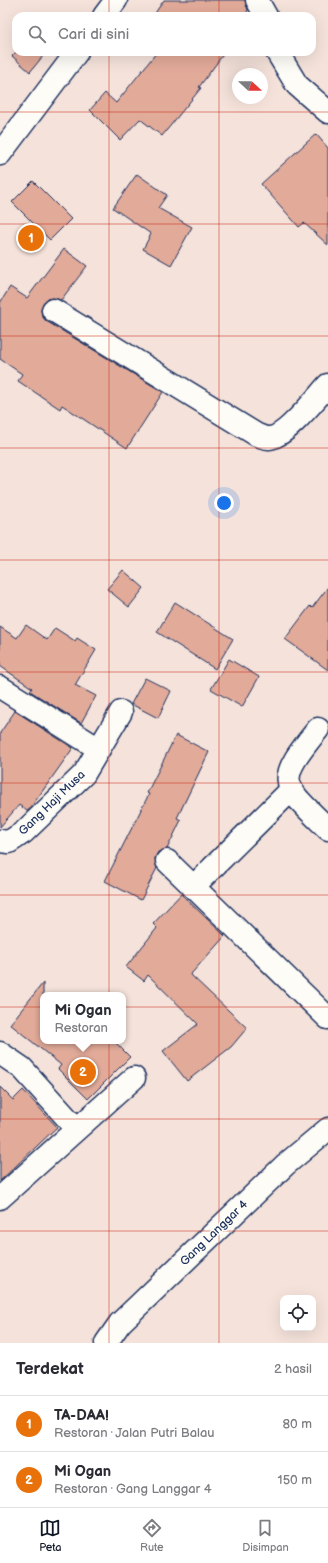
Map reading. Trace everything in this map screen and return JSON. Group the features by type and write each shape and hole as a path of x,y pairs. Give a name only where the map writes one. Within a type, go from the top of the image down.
{"street":[{"path":"107,12 116,0"},
{"path":"257,0 264,12"},
{"path":"0,154 74,56"},
{"path":"280,56 297,85 328,112"},
{"path":"53,310 257,435 263,437 273,437 285,430 328,385"},
{"path":"0,687 99,749"},
{"name":"Gang Haji Musa","path":"0,841 9,842 24,832 84,774 121,712"},
{"path":"325,727 295,757 288,774 291,790 294,796 328,829"},
{"path":"193,887 291,790"},
{"path":"167,861 328,1018"},
{"path":"0,1053 22,1068 76,1128"},
{"path":"0,1198 76,1128 134,1078"},
{"name":"Gang Langgar 4","path":"106,1343 120,1323 285,1165 328,1129"}],"building":[{"path":"164,0 245,0 248,10 247,12 156,12"},
{"path":"12,56 43,56 30,72"},
{"path":"154,56 222,56 199,87 201,88 162,136 140,119 120,140 90,110 105,93 116,103"},
{"path":"316,134 328,148 328,245 304,223 299,227 261,184"},
{"path":"137,174 167,195 158,208 192,227 171,265 143,249 151,234 113,208"},
{"path":"33,181 71,219 50,240 12,202"},
{"path":"64,249 87,266 61,300 53,298 47,299 43,303 41,310 42,316 46,321 163,392 127,448 62,405 60,409 18,381 22,374 0,359 0,303 10,287 27,298"},
{"path":"123,570 144,588 129,607 107,589"},
{"path":"328,587 328,670 285,639 310,606 312,608"},
{"path":"175,602 233,639 215,669 157,632"},
{"path":"26,625 47,640 55,628 75,641 77,638 96,650 75,685 96,696 81,723 30,691 32,688 0,666 0,627 17,638"},
{"path":"229,659 259,677 242,707 211,689"},
{"path":"145,678 171,691 158,718 131,704"},
{"path":"15,711 73,748 29,810 27,811 19,805 0,827 0,733"},
{"path":"176,735 209,752 177,818 181,820 167,849 158,852 155,858 157,868 141,900 105,881 149,794 147,793"},
{"path":"181,894 225,936 191,974 247,1028 231,1047 187,1081 163,1051 198,1024 148,975 144,981 126,967 157,928 153,924"},
{"path":"43,983 43,992 40,992 40,1044 117,1044 130,1057 88,1099 58,1069 61,1065 10,1024"},
{"path":"0,1087 13,1100 23,1090 57,1127 0,1181"}],"place":[{"name":"TA-DAA!","path":"31,238"},
{"name":"Mi Ogan","path":"83,1072"}]}
